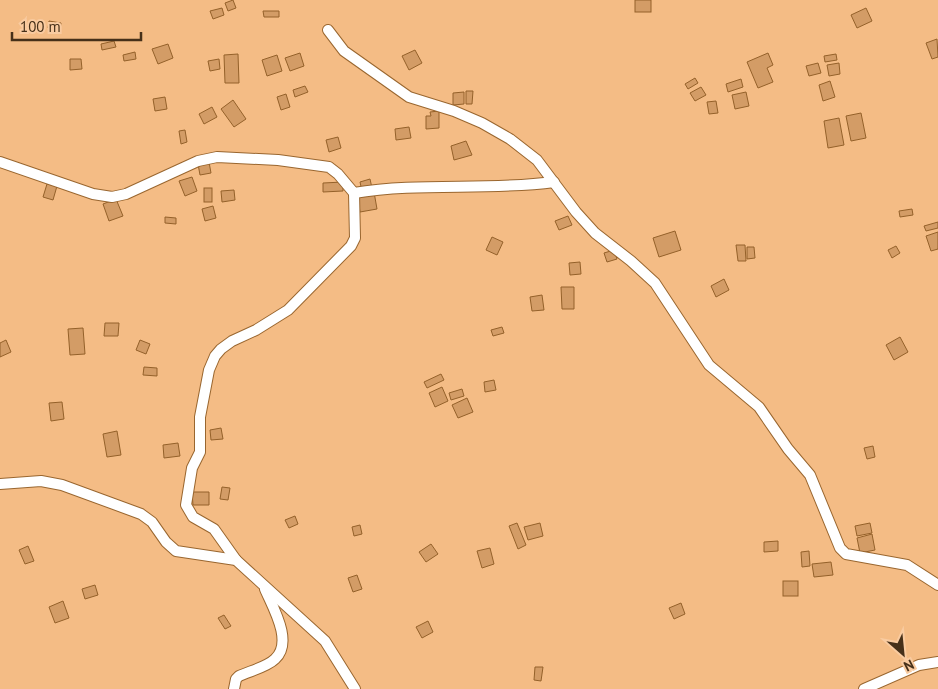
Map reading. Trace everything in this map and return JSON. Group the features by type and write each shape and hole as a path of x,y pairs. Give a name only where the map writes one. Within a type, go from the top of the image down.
{"street":[{"path":"328,30 344,51 370,68 388,84 409,97 454,111 510,139 537,160 576,212 596,233 631,260 655,283 709,365 759,407 788,449 810,475 840,548 846,554 907,566 938,585"},
{"path":"0,162 93,194 112,197 126,194 198,161 217,157 278,160 330,167 354,193 355,238 351,246 288,310 256,330 232,341 215,356 209,370 200,417 200,452 192,468 186,505 193,518 214,529 236,560 325,641 355,689"},
{"path":"354,193 382,188 524,186 554,182"},
{"path":"0,484 42,481 62,485 136,512 152,522 166,542 176,551 236,560"},
{"path":"234,689 236,679 239,676 275,660 282,648 282,637 263,586"},
{"path":"864,689 919,665 938,662"}],"building":[{"path":"233,0 236,8 228,11 225,3"},
{"path":"635,0 651,0 651,12 635,12"},
{"path":"222,8 224,15 213,19 210,11"},
{"path":"866,8 872,21 857,28 851,15"},
{"path":"263,11 279,11 279,17 264,17"},
{"path":"49,21 61,23 60,30 48,28"},
{"path":"937,39 938,57 932,59 926,43"},
{"path":"114,41 116,47 102,50 101,44"},
{"path":"168,44 173,58 158,64 152,49"},
{"path":"415,50 422,63 409,70 402,56"},
{"path":"135,52 136,59 124,61 123,55"},
{"path":"300,53 304,66 290,71 285,58"},
{"path":"768,53 773,65 767,68 773,82 758,88 747,62"},
{"path":"238,54 239,83 225,83 224,55"},
{"path":"836,54 837,60 825,62 824,56"},
{"path":"277,55 282,71 267,76 262,60"},
{"path":"70,59 81,59 82,69 70,70"},
{"path":"219,59 220,69 210,71 208,61"},
{"path":"818,63 821,73 809,76 806,66"},
{"path":"839,63 840,74 829,76 827,65"},
{"path":"695,78 698,83 688,89 685,84"},
{"path":"741,79 743,87 728,92 726,84"},
{"path":"830,81 835,97 823,101 819,85"},
{"path":"305,86 308,92 295,97 293,90"},
{"path":"701,87 706,95 695,101 690,93"},
{"path":"466,91 473,91 472,104 466,104"},
{"path":"464,92 464,104 453,105 453,93"},
{"path":"746,92 749,106 735,109 732,95"},
{"path":"286,94 290,107 281,110 277,97"},
{"path":"165,97 167,109 155,111 153,99"},
{"path":"233,100 246,119 234,127 221,109"},
{"path":"716,101 718,113 709,114 707,102"},
{"path":"212,107 217,117 204,124 199,114"},
{"path":"439,111 439,128 426,129 426,116 431,116 430,112"},
{"path":"861,113 866,138 851,141 846,116"},
{"path":"839,118 844,145 828,148 824,121"},
{"path":"409,127 411,138 396,140 395,129"},
{"path":"185,130 187,142 181,144 179,131"},
{"path":"338,137 341,148 329,152 326,140"},
{"path":"466,141 472,155 454,160 451,146"},
{"path":"209,162 211,173 200,175 198,164"},
{"path":"192,177 197,191 185,196 179,181"},
{"path":"370,179 372,188 362,191 360,182"},
{"path":"343,182 343,191 323,192 323,183"},
{"path":"47,184 57,186 53,200 43,197"},
{"path":"204,188 212,188 212,202 204,202"},
{"path":"234,190 235,200 222,202 221,191"},
{"path":"374,192 377,209 360,212 357,195"},
{"path":"116,199 123,216 109,221 103,204"},
{"path":"213,206 216,218 205,221 202,209"},
{"path":"912,209 913,215 900,217 899,211"},
{"path":"568,216 572,225 559,230 555,221"},
{"path":"165,217 176,218 176,224 165,223"},
{"path":"938,222 938,228 926,231 924,226"},
{"path":"675,231 681,250 659,257 653,238"},
{"path":"938,232 938,249 931,251 926,236"},
{"path":"492,237 503,242 497,255 486,250"},
{"path":"736,245 745,245 746,261 738,261"},
{"path":"896,246 900,253 892,258 888,250"},
{"path":"747,247 754,247 755,258 747,259"},
{"path":"614,250 617,259 607,262 604,253"},
{"path":"580,262 581,274 570,275 569,263"},
{"path":"724,279 729,290 716,297 711,286"},
{"path":"561,287 574,287 574,309 562,309"},
{"path":"542,295 544,310 532,311 530,297"},
{"path":"105,323 119,323 118,336 104,336"},
{"path":"502,327 504,333 493,336 491,330"},
{"path":"83,328 85,354 70,355 68,329"},
{"path":"900,337 908,352 894,360 886,345"},
{"path":"6,340 11,352 0,357 0,343"},
{"path":"140,340 150,344 146,354 136,350"},
{"path":"144,367 157,368 157,376 143,375"},
{"path":"441,374 444,380 427,388 424,382"},
{"path":"494,380 496,390 485,392 484,382"},
{"path":"442,387 448,401 435,407 429,393"},
{"path":"462,389 464,396 451,400 449,393"},
{"path":"467,398 473,412 458,418 452,405"},
{"path":"62,402 64,419 51,421 49,403"},
{"path":"221,428 223,439 211,440 210,430"},
{"path":"117,431 121,455 107,457 103,434"},
{"path":"178,443 180,456 164,458 163,445"},
{"path":"873,446 875,457 867,459 864,448"},
{"path":"222,487 230,488 228,500 220,499"},
{"path":"192,492 209,492 209,505 193,505"},
{"path":"295,516 298,524 289,528 285,520"},
{"path":"517,523 526,545 518,549 509,526"},
{"path":"540,523 543,536 528,540 524,527"},
{"path":"870,523 872,533 857,536 855,526"},
{"path":"360,525 362,534 354,536 352,527"},
{"path":"872,534 875,550 860,553 857,538"},
{"path":"778,541 778,551 764,552 764,542"},
{"path":"431,544 438,554 426,562 419,552"},
{"path":"28,546 34,561 25,564 19,550"},
{"path":"490,548 494,564 482,568 477,551"},
{"path":"809,551 810,566 802,567 801,552"},
{"path":"831,562 833,575 814,577 812,564"},
{"path":"357,575 362,589 353,592 348,578"},
{"path":"783,581 798,581 798,596 783,596"},
{"path":"95,585 98,595 85,599 82,589"},
{"path":"63,601 69,618 55,623 49,607"},
{"path":"681,603 685,614 674,619 669,608"},
{"path":"224,615 231,626 225,629 218,618"},
{"path":"428,621 433,632 422,638 416,627"},
{"path":"535,667 543,667 541,681 534,680"}]}
